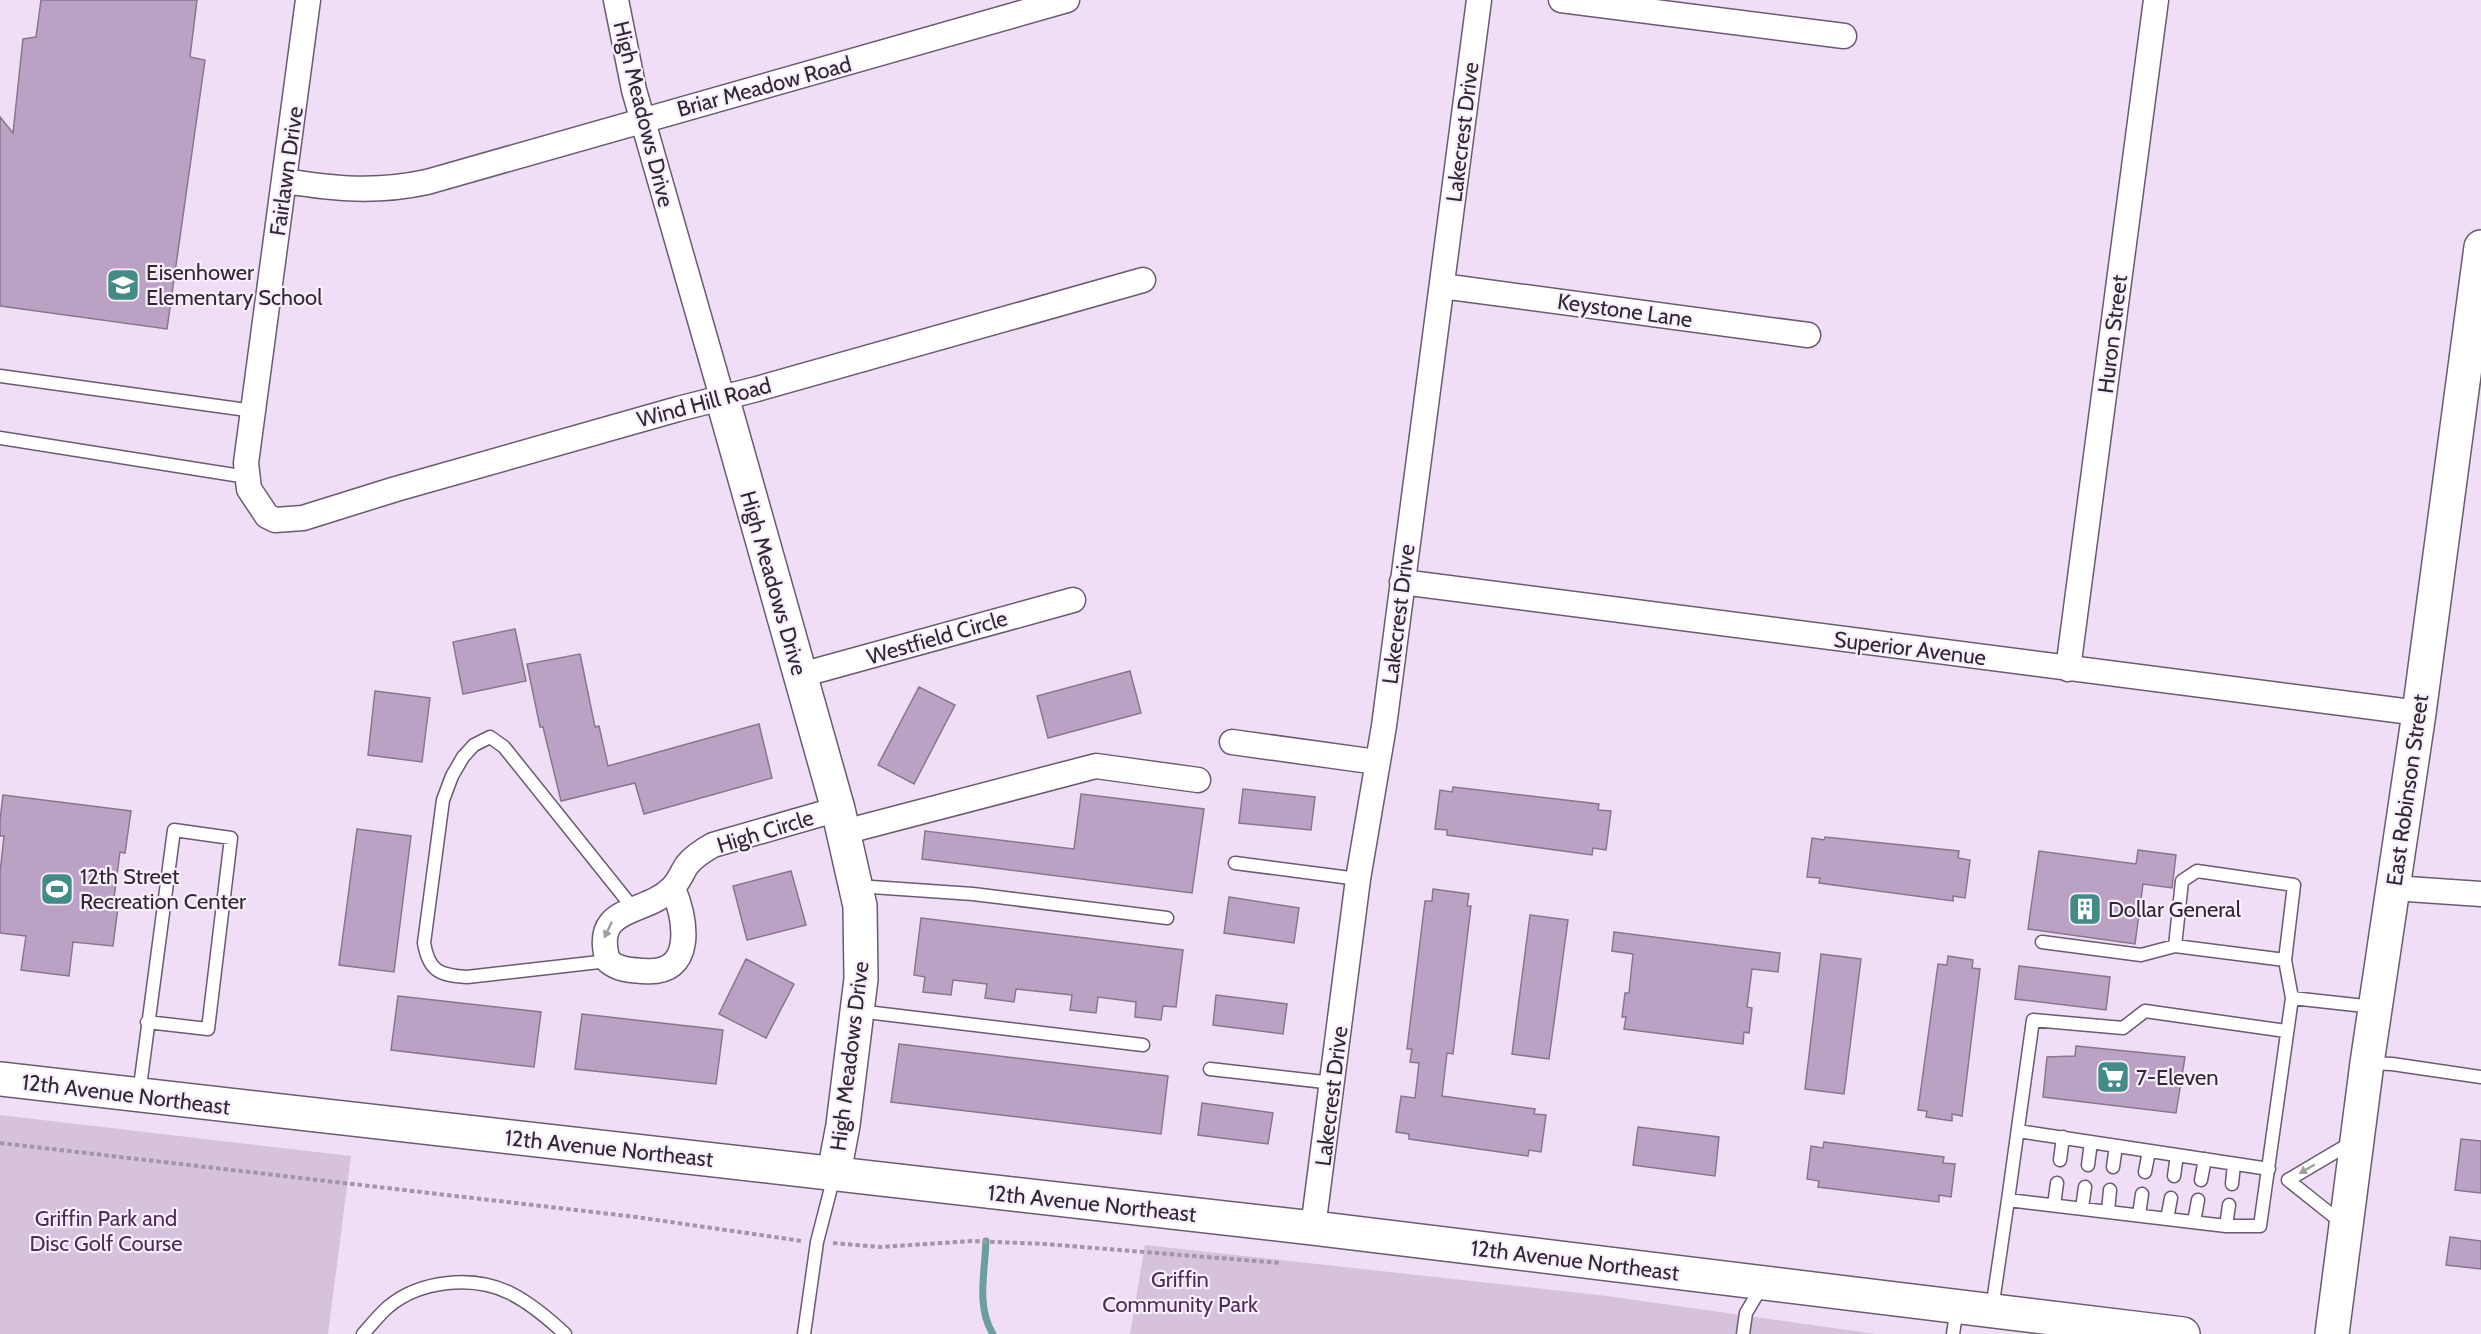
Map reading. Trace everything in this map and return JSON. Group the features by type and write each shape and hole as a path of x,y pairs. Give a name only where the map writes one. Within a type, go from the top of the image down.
{"main road":[{"name":"East Robinson Street","path":"2332,1334 2367,1063 2419,713 2481,247"},
{"name":"High Meadows Drive","path":"722,397 801,675 841,821 856,886 862,946 857,1011 834,1173"},
{"name":"12th Avenue Northeast","path":"0,1079 1313,1228 1763,1283 1955,1320 1992,1311 2183,1334"}],"street":[{"name":"Fairlawn Drive","path":"267,516 254,499 247,477 308,0"},
{"name":"High Meadows Drive","path":"616,0 642,120 722,397"},
{"name":"Briar Meadow Road","path":"285,181 353,190 398,188 427,182 1067,0"},
{"name":"Lakecrest Drive","path":"1313,1228 1358,879 1384,726 1479,0"},
{"path":"1561,0 1844,36"},
{"name":"Huron Street","path":"2068,669 2156,0"},
{"name":"Wind Hill Road","path":"267,516 275,520 286,520 313,516 396,489 1143,280"},
{"name":"Keystone Lane","path":"1442,286 1808,335"},
{"name":"Superior Avenue","path":"1402,582 2419,713"},
{"name":"Westfield Circle","path":"801,675 1073,600"},
{"path":"1232,742 1377,762"},
{"name":"High Circle","path":"673,888 688,863 713,845 841,821 1096,766 1198,780"},
{"path":"673,888 684,929 678,958 672,965 666,970 655,972 626,970 608,961 603,941 611,922 673,888"},
{"path":"2393,888 2481,894"}],"lane":[{"path":"0,376 254,411"},
{"path":"0,438 247,477"},
{"path":"608,961 467,977 446,975 433,968 426,957 424,943 443,800 452,776 474,745 490,737 504,747 633,908"},
{"path":"138,1095 147,1022 174,830 231,838 208,1029 147,1022"},
{"path":"1235,863 1358,879"},
{"path":"2008,1200 2226,1226 2260,1226 2292,998 2285,960 2294,885 2197,871 2182,881 2175,946"},
{"path":"856,886 972,894 1167,918"},
{"path":"2042,942 2141,955 2175,946 2285,960"},
{"path":"2292,998 2375,1007"},
{"path":"857,1011 1143,1044"},
{"path":"1992,1311 2033,1020 2122,1028 2145,1011 2286,1031"},
{"path":"2367,1063 2392,1064 2481,1077"},
{"path":"1210,1069 1333,1083"},
{"path":"2018,1131 2205,1159 2268,1173 2288,1180 2346,1226"},
{"path":"2060,1160 2063,1137"},
{"path":"2288,1180 2357,1139"},
{"path":"2088,1165 2091,1142"},
{"path":"2113,1167 2116,1146"},
{"path":"2145,1172 2149,1151"},
{"path":"2174,1176 2177,1155"},
{"path":"2201,1180 2205,1159"},
{"path":"2232,1184 2234,1164"},
{"path":"804,1334 817,1242 834,1173"},
{"path":"2054,1205 2057,1183"},
{"path":"2082,1208 2085,1187"},
{"path":"2108,1211 2110,1190"},
{"path":"2139,1215 2142,1194"},
{"path":"2168,1218 2171,1198"},
{"path":"2194,1222 2198,1200"},
{"path":"2226,1226 2229,1205"},
{"path":"363,1334 389,1306 410,1294 434,1285 460,1282 482,1285 509,1293 549,1319 565,1334"},
{"path":"1743,1334 1746,1313 1763,1283"}],"path":[{"path":"0,1143 613,1214 817,1242 880,1247 971,1241 1045,1244 1281,1263"}],"green space":[{"name":"Griffin Park and Disc Golf Course","path":"0,1115 351,1156 328,1334 0,1334"},
{"name":"Griffin Community Park","path":"1145,1245 1607,1296 1876,1334 1130,1334"}],"building":[{"path":"41,0 197,0 190,57 205,60 167,329 0,306 0,117 13,133 23,39 36,37"},
{"path":"515,629 526,681 463,694 453,642"},
{"path":"580,654 595,727 599,726 608,766 759,724 772,778 644,814 635,783 561,801 543,727 540,727 527,664"},
{"path":"1130,671 1141,713 1048,738 1037,696"},
{"path":"919,687 955,705 914,784 878,765"},
{"path":"375,691 430,698 422,762 368,755"},
{"path":"1453,787 1599,804 1598,810 1611,811 1606,850 1593,848 1592,855 1447,835 1447,830 1435,829 1440,790 1452,792"},
{"path":"1243,789 1315,797 1311,830 1239,823"},
{"path":"1081,794 1204,809 1192,893 922,859 925,831 1074,849"},
{"name":"12th Street Recreation Center","path":"3,795 131,811 125,853 120,852 113,906 118,907 113,946 73,942 69,976 21,970 26,936 0,933 0,873 4,836 0,836 0,820"},
{"path":"357,829 411,836 394,972 339,965"},
{"path":"1825,837 1959,851 1958,858 1970,860 1965,898 1953,896 1953,901 1819,883 1820,878 1807,877 1812,838 1824,840"},
{"name":"Dollar General","path":"2138,850 2176,855 2172,888 2143,884 2135,944 2028,929 2039,851 2136,864"},
{"path":"791,871 806,925 747,940 733,886"},
{"path":"1433,889 1469,894 1467,906 1471,906 1453,1054 1447,1053 1442,1096 1535,1109 1534,1114 1546,1115 1541,1152 1529,1150 1528,1156 1409,1139 1409,1134 1396,1132 1401,1096 1415,1098 1419,1063 1410,1062 1412,1049 1407,1049 1425,901 1432,901"},
{"path":"1229,897 1299,908 1294,943 1224,933"},
{"path":"1530,915 1568,920 1549,1059 1512,1054"},
{"path":"921,918 1183,950 1176,1007 1163,1006 1161,1020 1135,1017 1136,1002 1098,997 1096,1013 1070,1010 1072,995 1016,989 1014,1002 985,998 987,984 953,980 951,995 923,992 925,977 914,975"},
{"path":"1614,932 1780,953 1778,972 1752,969 1747,1007 1752,1008 1749,1033 1744,1032 1743,1044 1624,1029 1626,1017 1622,1017 1625,993 1629,993 1633,954 1612,951"},
{"path":"1821,954 1861,959 1844,1094 1805,1089"},
{"path":"1948,956 1973,960 1972,968 1980,969 1962,1116 1952,1114 1952,1121 1926,1117 1927,1111 1918,1110 1938,964 1947,965"},
{"path":"746,959 794,984 766,1038 719,1014"},
{"path":"2019,966 2110,977 2106,1010 2015,999"},
{"path":"1216,995 1287,1004 1283,1034 1213,1025"},
{"path":"398,996 541,1012 534,1067 391,1050"},
{"path":"582,1014 723,1030 716,1084 575,1069"},
{"path":"899,1044 1168,1076 1161,1134 891,1102"},
{"name":"7-Eleven","path":"2076,1046 2185,1057 2176,1113 2043,1097 2047,1057 2075,1056"},
{"path":"1202,1103 1273,1113 1268,1144 1198,1135"},
{"path":"1638,1127 1719,1137 1715,1176 1633,1165"},
{"path":"2461,1139 2481,1141 2481,1193 2455,1190"},
{"path":"1824,1142 1944,1157 1943,1163 1955,1164 1951,1197 1939,1195 1939,1202 1818,1187 1819,1181 1807,1179 1811,1146 1823,1148"},
{"path":"2450,1237 2481,1241 2481,1269 2446,1265"}],"waterway":[{"path":"986,1241 983,1301 988,1324 993,1334"}],"place":[{"name":"Eisenhower Elementary School","path":"123,285"},
{"name":"12th Street Recreation Center","path":"57,889"},
{"name":"Dollar General","path":"2085,909"},
{"name":"7-Eleven","path":"2113,1077"}]}
